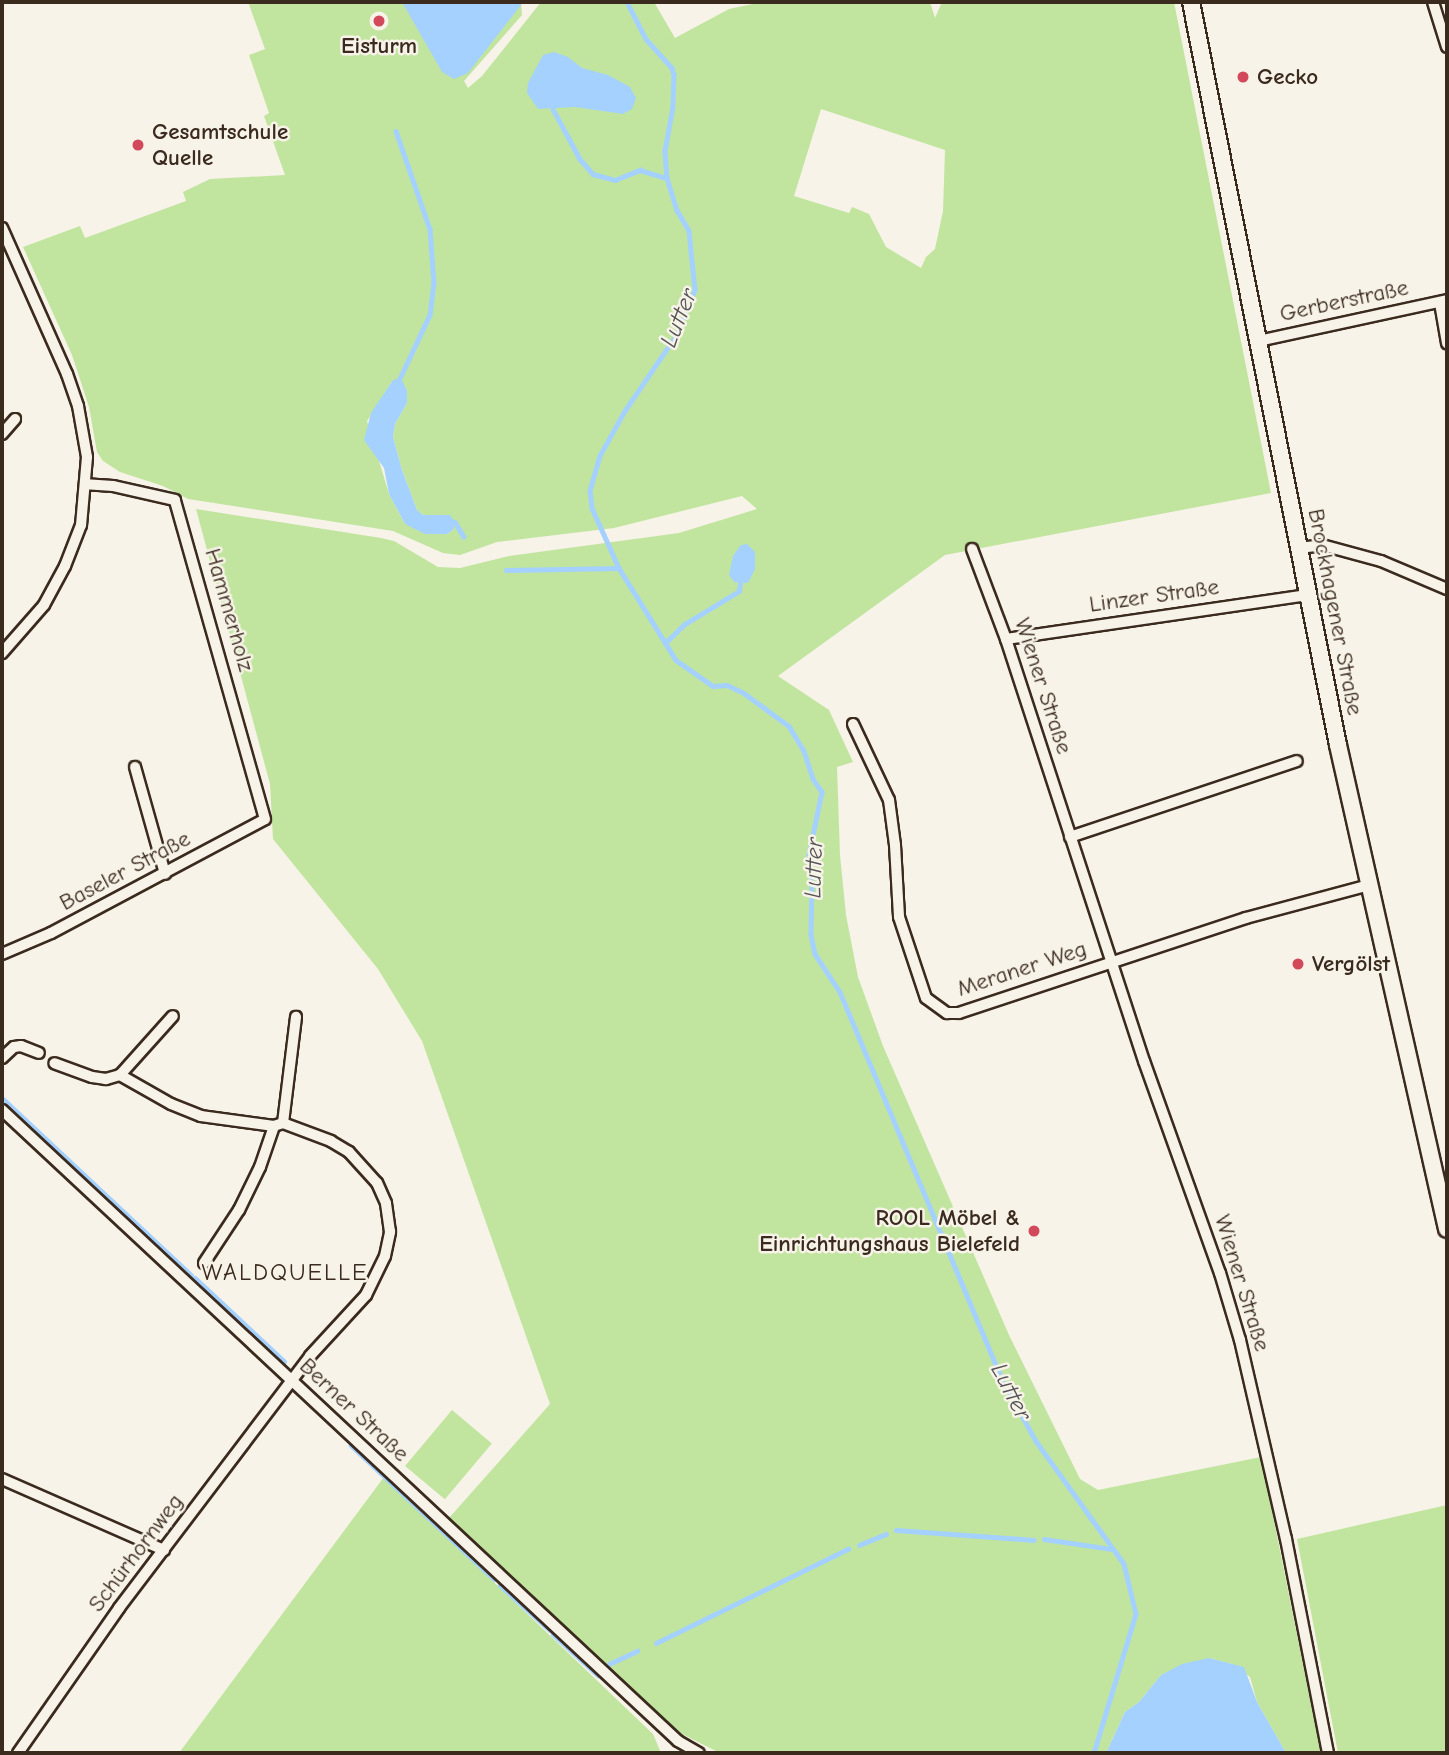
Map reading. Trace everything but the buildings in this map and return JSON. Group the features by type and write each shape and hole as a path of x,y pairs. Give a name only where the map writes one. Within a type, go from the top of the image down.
{"main road":[{"name":"Brockhagener Straße","path":"1191,2 1308,596 1369,885 1447,1229"}],"street":[{"path":"1433,2 1447,47"},
{"path":"2,228 67,374 85,442 87,484 81,525 55,586 33,619 2,653"},
{"name":"Gerberstraße","path":"1258,341 1443,302 1447,343"},
{"path":"2,433 15,419"},
{"name":"Hammerholz","path":"87,484 113,486 176,500 265,819"},
{"path":"1299,548 1322,545 1381,561 1447,589"},
{"name":"Wiener Straße","path":"972,549 1006,639 1110,962 1220,1273 1240,1340 1286,1539 1328,1753"},
{"name":"Linzer Straße","path":"1006,639 1308,596"},
{"name":"Meraner Weg","path":"853,724 889,800 895,845 899,917 926,998 947,1013 959,1013 1246,918 1369,885"},
{"path":"1070,837 1297,761"},
{"path":"135,766 165,874"},
{"name":"Baseler Straße","path":"2,954 51,933 265,819"},
{"path":"54,1063 92,1077 106,1079 120,1075 173,1016"},
{"path":"204,1263 239,1210 278,1125 296,1017"},
{"path":"2,1058 15,1047 21,1046 39,1053"},
{"name":"Schürhornweg","path":"18,1753 119,1608 293,1382 310,1356 366,1295 385,1256 390,1232 386,1203 364,1166 331,1141 278,1125 220,1120 183,1110 120,1075"},
{"name":"Berner Straße","path":"2,1110 678,1741 699,1753"},
{"path":"2,1479 164,1550"}],"green space":[{"path":"248,2 521,2 522,15 464,81 468,88 482,76 541,2 654,2 675,38 729,9 762,2 930,2 935,18 942,2 1174,2 1271,493 945,555 778,676 829,710 853,762 837,767 840,855 846,915 858,977 883,1046 1009,1335 1080,1479 1098,1490 1261,1457 1321,1753 1286,1753 1257,1702 1250,1677 1232,1664 1209,1658 1161,1675 1139,1702 1125,1712 1106,1753 720,1753 674,1730 449,1518 550,1404 422,1041 378,969 273,839 270,784 196,509 381,538 394,541 438,567 460,568 509,556 679,533 757,509 742,496 614,528 497,542 460,555 443,553 393,531 188,499 163,486 120,472 103,461 97,452 89,407 72,355 23,247 80,226 85,238 186,201 183,192 210,179 285,175 264,116 269,113 249,55 265,49","holes":["821,109 945,150 943,211 935,249 926,257 921,268 886,247 869,214 852,207 849,213 794,196","393,380 403,385 407,391 407,403 395,424 393,437 402,470 417,510 423,515 450,515 453,530 447,534 437,534 405,524 389,494 367,421"]},
{"path":"452,1410 492,1443 445,1499 405,1466"},
{"path":"384,1477 653,1734 661,1753 179,1753"},
{"path":"1447,1505 1447,1753 1338,1753 1297,1539"}],"water":[{"path":"402,2 521,2 521,5 468,73 454,79 442,72"},
{"path":"554,52 568,57 582,68 608,75 630,87 636,98 632,109 623,114 575,107 538,109 527,93 528,83 543,55"},
{"path":"401,378 407,391 407,403 395,424 393,437 402,470 417,510 423,515 450,515 455,522 453,530 447,534 425,534 405,524 389,494 384,468 364,440 371,413 393,380"},
{"path":"747,544 755,552 755,569 748,583 734,582 729,575 733,556 741,545"},
{"path":"1209,1658 1244,1667 1257,1702 1286,1753 1106,1753 1125,1712 1139,1702 1161,1675 1182,1664"}],"waterway":[{"name":"Lutter","path":"627,2 646,39 672,68 674,75 673,107 665,151 667,178 677,210 689,231 695,290 676,336 625,411 600,456 590,491 592,508 619,568 676,660 713,686 727,685 744,693 789,726 804,751 813,779 822,792 809,855 812,883 811,935 815,954 840,992 1002,1379 1036,1441 1124,1564 1136,1614 1094,1753"},
{"path":"553,109 580,159 593,174 615,180 640,170 667,178"},
{"path":"396,131 430,229 434,283 430,315 398,383"},
{"path":"451,522 455,522 464,537"},
{"path":"506,570 619,568"},
{"path":"665,643 685,624 739,591 740,583"},
{"path":"2,1098 191,1275"},
{"path":"195,1278 284,1361"},
{"path":"351,1445 494,1579"},
{"path":"896,1530 1034,1540"},
{"path":"859,1545 886,1534"},
{"path":"1044,1539 1112,1549"},
{"path":"656,1643 848,1549"},
{"path":"500,1585 550,1630"},
{"path":"553,1634 598,1675"},
{"path":"609,1664 637,1651"}],"place":[{"name":"Eisturm","path":"379,21"},
{"name":"Gecko","path":"1243,77"},
{"name":"Gesamtschule Quelle","path":"138,145"},
{"name":"Vergölst","path":"1298,964"},
{"name":"ROOL Möbel & Einrichtungshaus Bielefeld","path":"1034,1231"}],"district":[{"name":"WALDQUELLE","path":"285,1273"}]}
